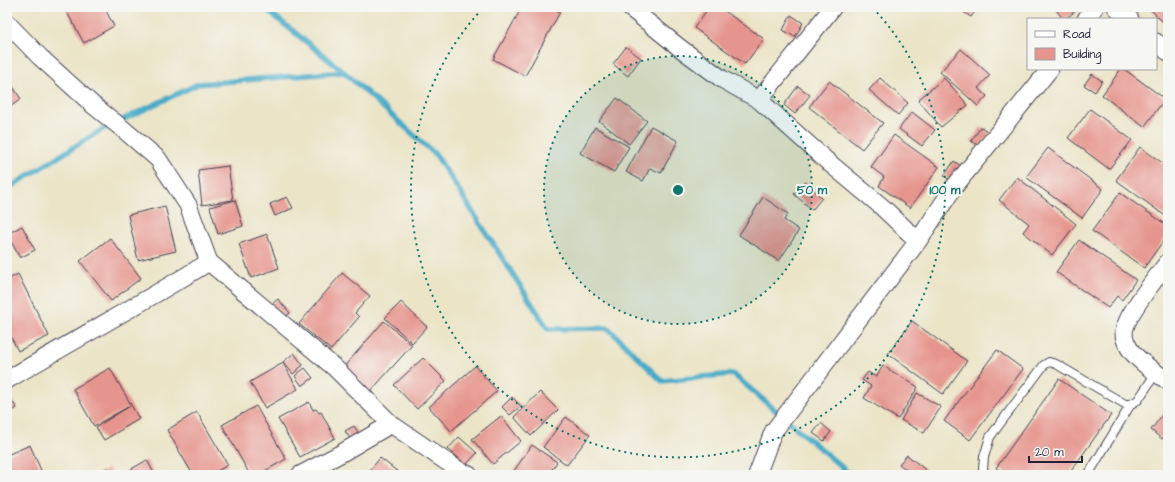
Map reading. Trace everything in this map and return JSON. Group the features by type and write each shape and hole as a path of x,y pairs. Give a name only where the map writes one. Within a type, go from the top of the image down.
{"street":[{"path":"629,7 722,79 759,100 827,161 881,206 918,241"},
{"path":"759,100 833,7"},
{"path":"1087,18 1095,7"},
{"path":"1116,7 1129,18"},
{"path":"7,22 40,57 93,105 158,159 188,205 209,262 335,368 390,424 460,471 469,475"},
{"path":"1157,43 1168,52"},
{"path":"757,475 773,432 918,241 954,187 1049,70"},
{"path":"7,380 209,262"},
{"path":"1162,377 1134,354 1127,345 1124,334 1126,324 1133,311 1168,262"},
{"path":"300,475 340,454 390,424"}],"lane":[{"path":"986,475 983,469 984,457 990,437 1044,365 1049,362 1056,364 1125,404 1131,404"},
{"path":"1088,475 1131,404 1138,400 1162,377"}],"building":[{"path":"64,7 104,7 114,26 84,43"},
{"path":"522,7 551,7 560,12 525,76 493,59"},
{"path":"684,7 692,7 689,11"},
{"path":"709,7 719,7 764,39 745,64 694,28"},
{"path":"956,7 978,7 971,17"},
{"path":"1054,7 1081,7 1066,18 1062,18"},
{"path":"1148,7 1168,7 1168,27"},
{"path":"791,15 803,23 795,37 783,30"},
{"path":"626,47 641,58 628,76 613,64"},
{"path":"961,49 990,75 978,88 987,96 978,106 940,72"},
{"path":"1120,70 1125,70 1165,99 1144,127 1102,95"},
{"path":"1092,74 1102,81 1095,92 1084,85"},
{"path":"7,78 21,99 7,109"},
{"path":"880,78 908,103 898,115 869,90"},
{"path":"944,78 968,105 941,127 918,100"},
{"path":"829,81 883,123 862,149 809,107"},
{"path":"798,86 810,95 795,114 784,105"},
{"path":"617,98 647,121 629,144 599,121"},
{"path":"1090,109 1132,140 1109,169 1068,138"},
{"path":"912,112 935,130 922,146 899,129"},
{"path":"651,126 678,141 661,173 650,168 643,181 626,172"},
{"path":"595,127 629,147 614,172 580,153"},
{"path":"981,127 990,133 980,147 971,141"},
{"path":"894,135 939,167 910,208 879,186 884,177 871,167"},
{"path":"1140,147 1168,167 1168,218 1116,180"},
{"path":"1048,148 1103,189 1082,218 1026,177"},
{"path":"954,161 964,168 954,183 944,176"},
{"path":"228,166 233,200 202,205 198,170"},
{"path":"1017,177 1076,224 1052,255 1023,232 1029,224 999,200"},
{"path":"805,182 822,198 812,210 794,194"},
{"path":"1120,193 1168,226 1168,234 1144,268 1092,231"},
{"path":"287,197 293,208 275,216 270,204"},
{"path":"763,197 788,214 784,220 799,230 779,261 739,235"},
{"path":"235,200 243,226 218,234 210,207"},
{"path":"165,206 176,251 138,260 128,215"},
{"path":"22,226 35,250 20,258 7,234"},
{"path":"267,234 279,268 251,278 239,244"},
{"path":"110,238 141,278 111,301 80,261"},
{"path":"1079,240 1136,280 1122,300 1117,296 1108,308 1056,272"},
{"path":"342,273 370,296 355,313 359,317 331,350 299,324"},
{"path":"18,274 49,336 18,351 7,329 7,280"},
{"path":"278,299 290,313 283,319 271,305"},
{"path":"401,302 427,327 412,343 385,318"},
{"path":"384,321 412,345 370,392 342,369"},
{"path":"912,321 967,361 943,394 888,354"},
{"path":"997,350 1023,369 970,440 944,421"},
{"path":"294,353 303,365 293,374 283,362"},
{"path":"423,358 446,381 417,409 394,385"},
{"path":"283,363 298,389 265,408 250,382"},
{"path":"475,366 497,391 451,431 429,407"},
{"path":"883,366 918,387 898,419 864,398 871,386 862,380 868,372 876,377"},
{"path":"110,368 139,419 104,440 96,427 130,406 94,426 73,389"},
{"path":"305,368 313,378 302,386 295,376"},
{"path":"1059,379 1111,415 1068,475 1006,475 996,468"},
{"path":"540,392 558,410 531,436 514,417"},
{"path":"917,393 941,407 924,433 901,420"},
{"path":"7,394 17,408 7,415"},
{"path":"512,397 521,406 510,415 502,407"},
{"path":"309,402 313,410 316,409 319,413 321,412 335,438 300,457 278,419"},
{"path":"256,406 286,459 258,475 250,475 222,425"},
{"path":"1168,407 1168,431 1162,439 1151,430"},
{"path":"197,412 228,465 210,475 193,475 167,430"},
{"path":"501,416 521,441 493,464 472,439"},
{"path":"566,417 590,435 567,465 543,447"},
{"path":"821,423 831,432 824,441 813,433"},
{"path":"354,426 360,435 351,440 345,431"},
{"path":"459,437 477,453 466,465 448,449"},
{"path":"30,445 43,475 7,475 7,455"},
{"path":"532,445 557,462 548,475 511,475"},
{"path":"907,455 932,475 913,475 899,464"},
{"path":"380,458 402,475 366,475"},
{"path":"147,460 155,475 121,475"},
{"path":"108,468 112,475 96,475"}],"waterway":[{"path":"263,7 344,72 436,155 548,329 608,328 662,381 733,374 851,475"},
{"path":"7,189 103,129 198,84 344,72"}]}
